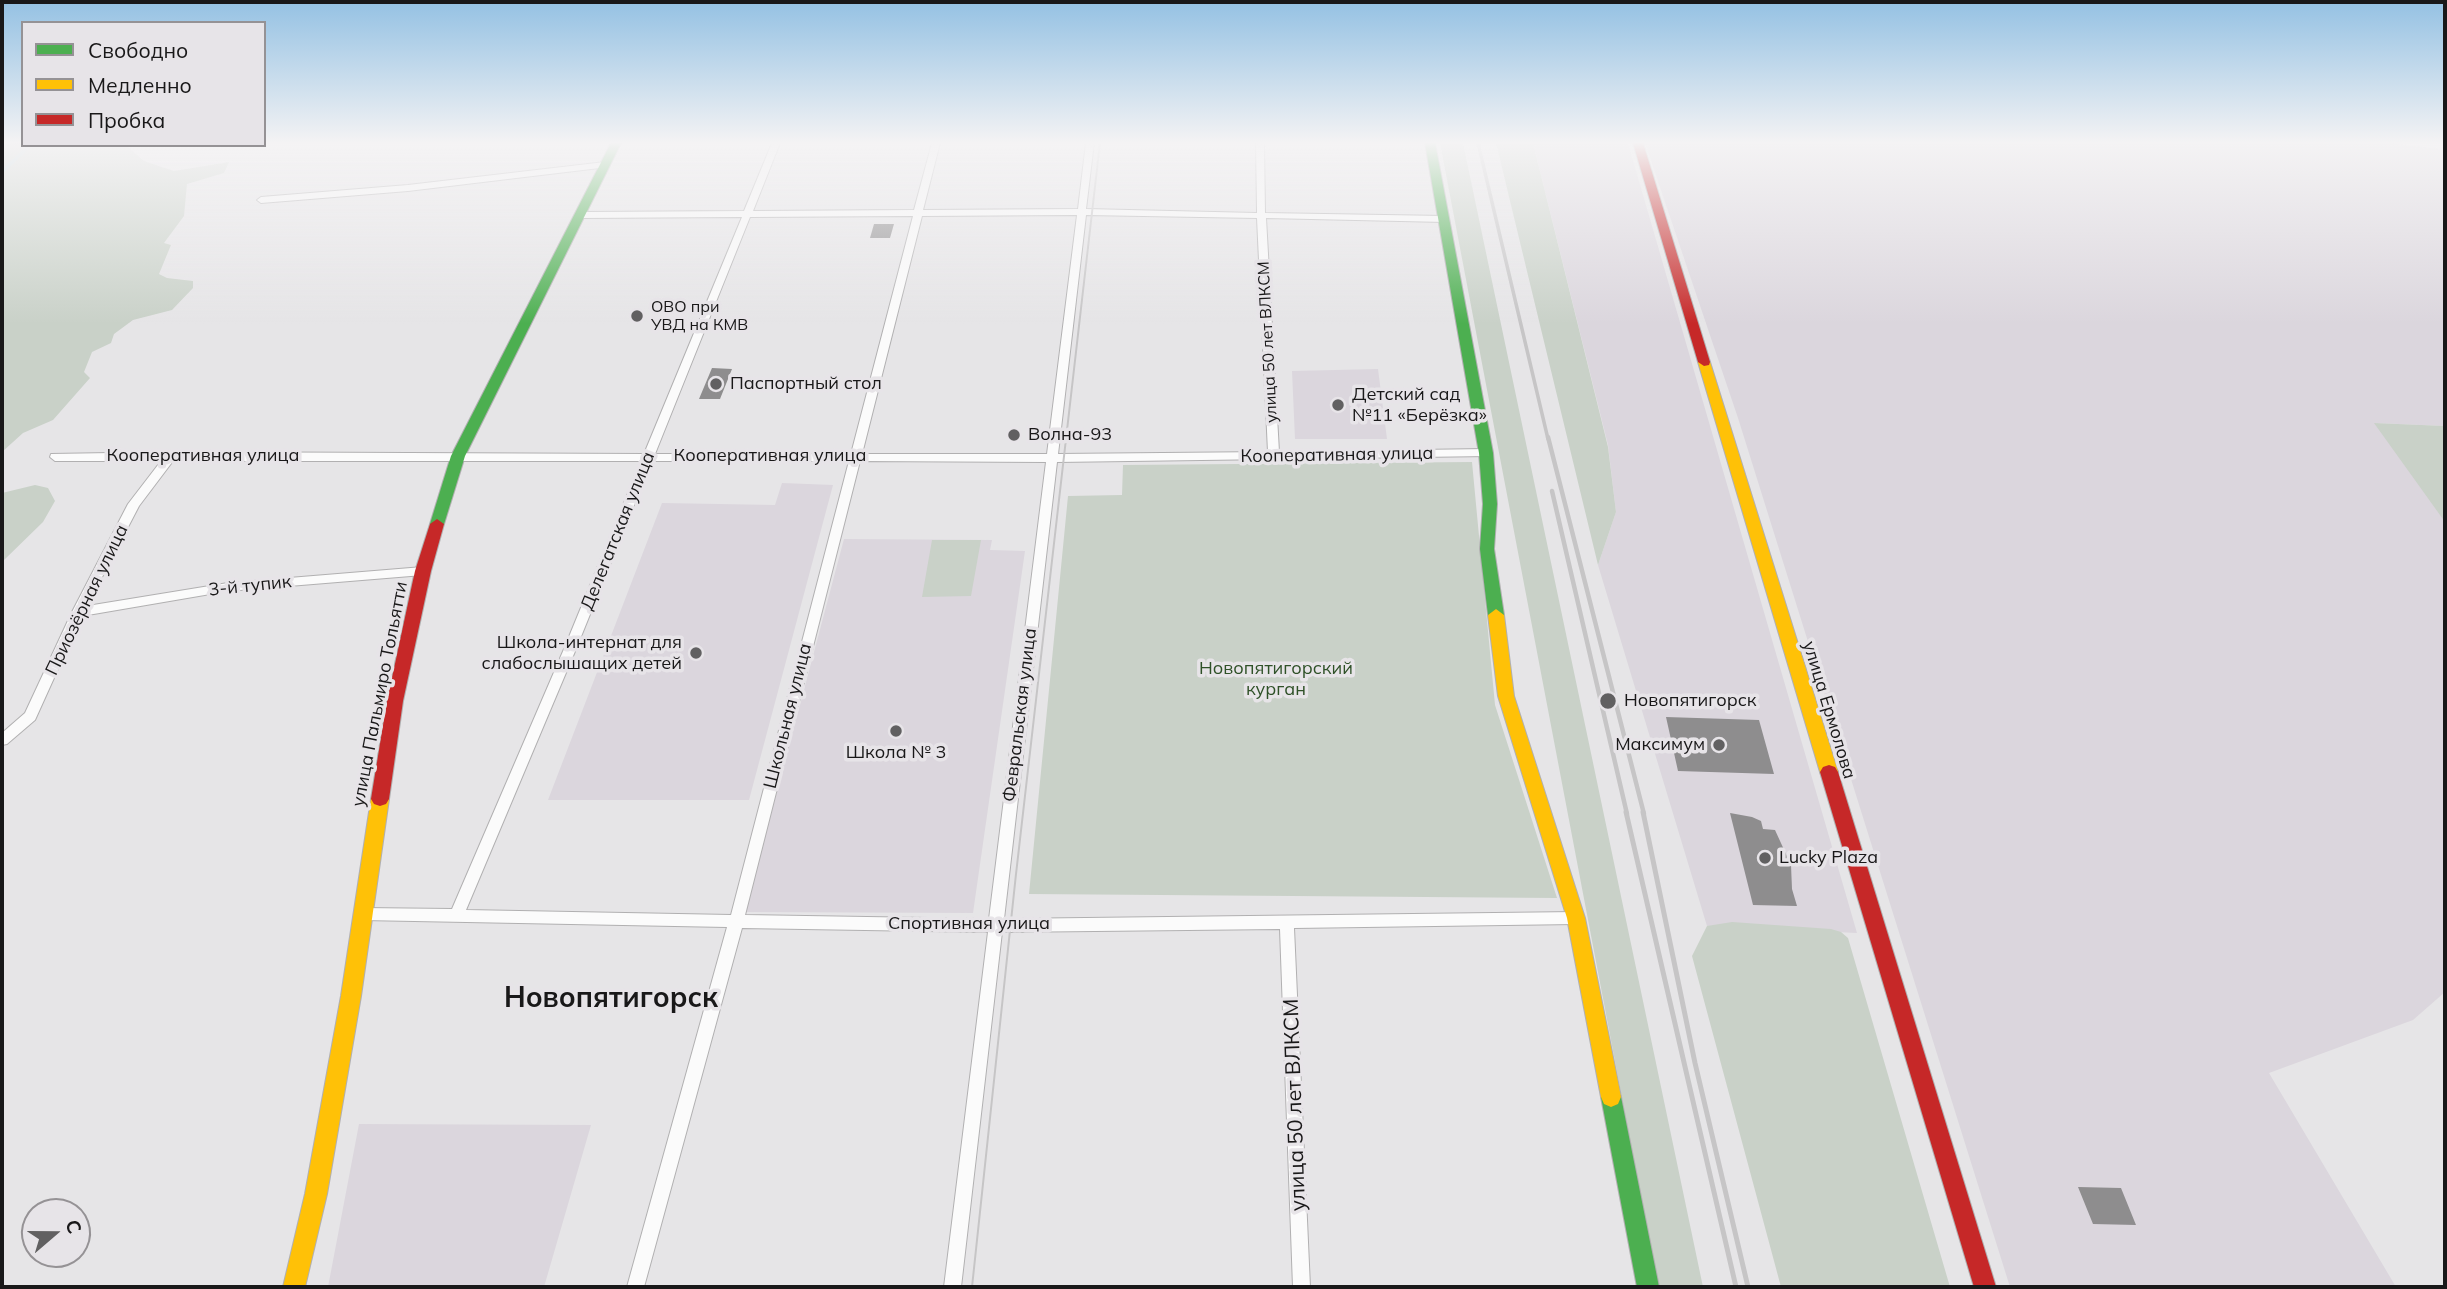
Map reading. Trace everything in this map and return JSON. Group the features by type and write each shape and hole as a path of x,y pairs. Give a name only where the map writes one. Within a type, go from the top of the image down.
{"street":[{"name":"улица Пальмиро Тольятти","path":"293,1287 316,1194 395,701 423,571 458,456 587,203"},
{"name":"Делегатская улица","path":"456,916 570,649 751,203"},
{"name":"Школьная улица","path":"635,1287 736,922 920,203"},
{"name":"Февральская улица","path":"952,1287 1082,203"},
{"name":"улица 50 лет ВЛКСМ","path":"1261,203 1274,456"},
{"path":"1442,203 1486,453 1490,504 1487,549 1506,696 1576,918 1648,1287"},
{"name":"улица Ермолова","path":"1656,203 1984,1287"},
{"path":"581,215 1081,212 1445,219"},
{"name":"Кооперативная улица","path":"55,457 1052,458 1486,453"},
{"name":"Приозёрная улица","path":"2,740 30,716 78,612 134,505 171,456"},
{"name":"3-й тупик","path":"78,612 228,587 423,571"},
{"name":"Спортивная улица","path":"362,914 994,926 1576,918"},
{"name":"улица 50 лет ВЛКСМ","path":"1287,924 1302,1287"}],"shaded area":[{"path":"1548,203 1645,203 1857,933 1707,926 1598,565 1616,512 1608,445"},
{"path":"1665,203 2445,203 2445,426 2375,423 2445,505 2445,992 2413,1020 2269,1073 2396,1287 2010,1287 1738,418"},
{"name":"Детский сад №11 «Берёзка»","path":"1378,369 1387,439 1295,439 1292,371"},
{"name":"Школа-интернат для слабослышащих детей","path":"782,483 833,485 749,800 548,800 662,503 775,505"},
{"name":"Школа № 3","path":"844,539 992,540 990,550 1025,551 973,913 745,912"},
{"path":"359,1124 591,1125 544,1287 328,1287"}],"green space":[{"path":"2,203 185,203 184,216 164,243 171,245 159,274 167,278 193,281 193,288 172,310 133,320 114,334 111,343 92,352 84,372 90,378 53,420 23,433 2,452"},
{"path":"1451,203 1476,203 1703,1287 1658,1287"},
{"path":"1511,203 1548,203 1608,447 1616,512 1598,565"},
{"path":"2374,423 2445,426 2445,522"},
{"name":"Новопятигорский курган","path":"1472,462 1495,705 1557,898 1029,894 1068,496 1122,495 1123,465"},
{"path":"35,485 48,488 55,501 43,522 2,562 2,493"},
{"path":"932,540 981,540 971,596 922,597"},
{"path":"1732,922 1831,929 1848,938 1950,1287 1781,1287 1692,956 1707,926"}],"building":[{"path":"874,224 894,224 890,238 870,238"},
{"name":"Паспортный стол","path":"712,368 732,369 720,399 699,399"},
{"name":"Максимум","path":"1666,717 1759,720 1774,774 1678,771"},
{"name":"Lucky Plaza","path":"1730,813 1752,817 1761,821 1763,829 1775,830 1791,865 1792,889 1797,906 1753,905"},
{"path":"2078,1187 2121,1188 2136,1225 2093,1224"}],"tram line":[{"path":"972,1287 1016,874 1093,203"}],"railway":[{"path":"1492,203 1548,439"},
{"path":"1548,437 1644,814"},
{"path":"1552,491 1627,814"},
{"path":"1626,812 1736,1287"},
{"path":"1643,812 1695,1063 1748,1287"}],"traffic: fast":[{"path":"437,524 458,456 586,203"},
{"path":"1441,203 1486,453 1490,504 1487,549 1496,615"},
{"path":"1611,1097 1648,1287"}],"traffic: slow":[{"path":"1704,362 1829,772"},
{"path":"1496,615 1506,696 1576,918 1611,1097"},
{"path":"294,1287 316,1194 351,996 380,799"}],"traffic: jam":[{"path":"1656,203 1704,362"},
{"path":"380,799 395,701 423,571 437,524"},
{"path":"1829,772 1985,1287"}],"place":[{"name":"ОВО при УВД на КМВ","path":"637,316"},
{"name":"Паспортный стол","path":"716,384"},
{"name":"Детский сад №11 «Берёзка»","path":"1338,405"},
{"name":"Волна-93","path":"1014,435"},
{"name":"Школа-интернат для слабослышащих детей","path":"696,653"},
{"name":"Новопятигорск","path":"1608,701"},
{"name":"Школа № 3","path":"896,731"},
{"name":"Максимум","path":"1719,745"},
{"name":"Lucky Plaza","path":"1765,858"}],"district":[{"name":"Новопятигорск","path":"611,999"}]}
